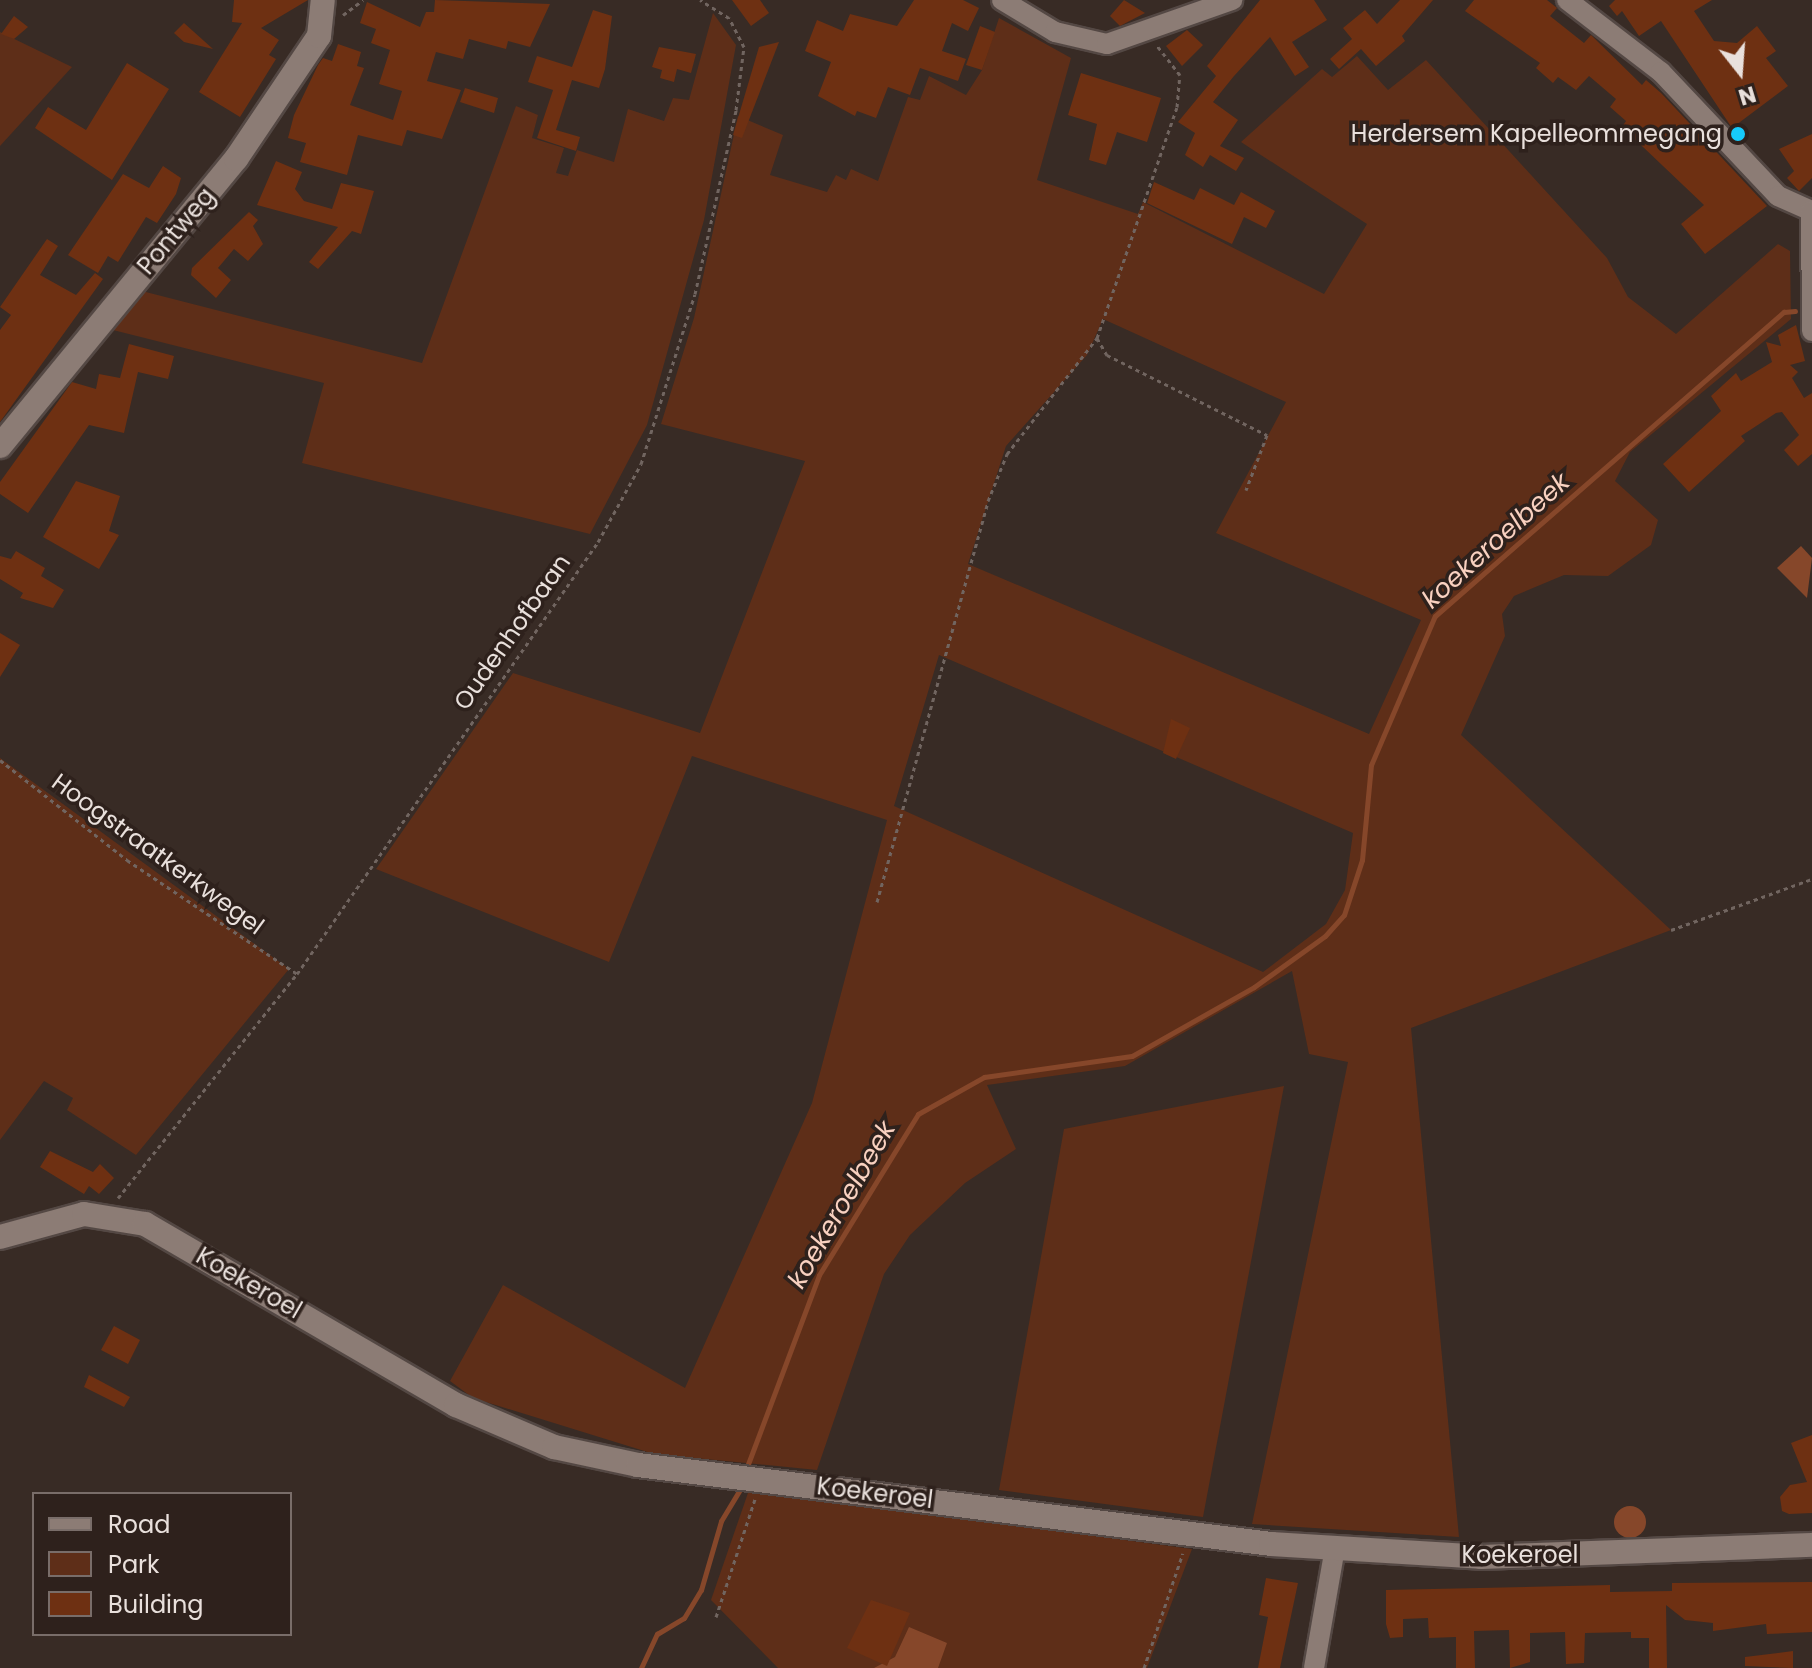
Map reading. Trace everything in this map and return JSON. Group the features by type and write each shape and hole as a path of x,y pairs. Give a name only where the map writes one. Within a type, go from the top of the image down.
{"street":[{"name":"Pontweg","path":"0,446 236,159 319,36 323,0"},
{"path":"1002,0 1055,32 1107,44 1147,34 1232,0"},
{"path":"1567,0 1661,72 1778,196 1812,211 1812,331"},
{"name":"Koekeroel","path":"0,1237 63,1217 114,1216 145,1224 456,1405 554,1447 748,1477 1188,1534 1335,1548 1481,1557 1812,1545"},
{"path":"1314,1668 1335,1548"}],"path":[{"name":"Oudenhofbaan","path":"114,1216 120,1192 297,974 598,542 641,464 695,294 736,110 744,47 729,18 700,0"},
{"path":"877,902 897,812 988,501 1007,454 1097,338 1181,87 1180,75 1147,34"},
{"path":"1097,338 1107,355 1267,435 1246,490"},
{"name":"Hoogstraatkerkwegel","path":"0,760 127,860 297,974"},
{"path":"1671,930 1812,879"},
{"path":"716,1617 748,1477"},
{"path":"1144,1668 1188,1534"}],"green space":[{"path":"713,13 736,45 704,220 647,425 590,534 302,463 324,383 105,328 138,290 422,363 516,106 538,115 532,138 564,148 556,173 568,176 577,150 614,162 628,109 664,121 673,98 689,100"},
{"path":"999,18 1071,58 1037,180 1138,214 1143,202 1324,294 1367,224 1241,142 1322,69 1332,77 1357,56 1388,90 1426,60 1607,258 1628,297 1676,334 1778,244 1790,251 1791,319 1630,452 1615,481 1658,520 1651,545 1608,576 1564,575 1514,596 1502,614 1505,636 1461,735 1671,930 1411,1028 1459,1537 1252,1524 1348,1062 1309,1054 1292,971 1125,1066 987,1085 1016,1149 965,1183 910,1235 884,1274 817,1470 654,1454 473,1398 450,1381 503,1285 685,1388 812,1103 887,820 692,756 609,962 376,869 513,673 700,733 805,461 661,424 694,318 738,116 783,135 770,175 827,192 836,175 846,180 851,169 878,181 908,97 920,100 929,76 966,95 982,70","holes":["1103,319 1286,402 1216,533 1421,620 1369,734 968,564 1006,446 1087,355","939,655 1353,833 1345,890 1326,924 1263,972 894,806"]},
{"path":"0,32 72,67 0,146"},
{"path":"0,758 289,969 136,1155 67,1110 73,1098 44,1081 0,1140"},
{"path":"1284,1086 1203,1517 999,1490 1064,1129"},
{"path":"749,1490 1192,1549 1147,1668 778,1668 711,1600"}],"shaded area":[{"path":"1801,546 1812,558 1807,598 1777,568"},
{"path":"1630,1506 1642,1510 1646,1522 1642,1534 1630,1538 1618,1534 1614,1522 1618,1510"},
{"path":"909,1627 947,1643 938,1668 874,1668 895,1657"}],"building":[{"path":"234,0 308,0 261,28 279,40 269,55 276,59 240,117 199,92 242,23 232,22"},
{"path":"435,0 550,4 530,47 508,41 506,49 469,39 463,59 436,52 427,81 461,90 442,139 407,130 402,146 358,135 347,175 300,162 306,143 288,138 294,115 318,65 323,58 332,61 338,44 361,52 357,66 364,68 350,105 393,120 402,91 379,84 390,50 371,43 376,29 360,23 367,2 420,27 426,12 434,12"},
{"path":"732,0 760,0 769,13 751,26"},
{"path":"914,0 963,0 979,8 968,31 952,23 942,51 966,59 958,81 920,68 910,95 888,87 876,118 857,111 855,116 818,96 831,62 805,51 817,20 843,31 850,14 897,26"},
{"path":"1124,0 1145,13 1120,26 1110,16"},
{"path":"1260,0 1314,0 1327,20 1292,42 1309,67 1295,76 1270,37 1234,76 1213,102 1238,120 1220,146 1244,158 1236,171 1210,155 1203,167 1185,155 1195,133 1178,122 1216,76 1207,66"},
{"path":"1400,0 1433,0 1402,36 1405,41 1376,66 1361,49 1339,69 1330,59 1352,39 1343,28 1365,10 1377,24"},
{"path":"1474,0 1547,0 1557,8 1550,16 1584,43 1591,35 1642,85 1646,80 1661,93 1767,206 1705,254 1681,224 1704,205 1622,127 1626,121 1610,107 1616,99 1589,76 1576,90 1558,77 1553,83 1536,68 1540,63 1465,11"},
{"path":"1615,0 1712,0 1694,11 1714,41 1737,43 1757,26 1776,51 1766,58 1788,86 1732,128 1661,21 1639,36 1622,11 1617,16 1609,6"},
{"path":"593,10 612,16 605,69 599,88 572,80 556,130 580,137 576,151 537,138 553,90 528,82 537,56 572,67"},
{"path":"14,16 28,27 14,39 1,34"},
{"path":"184,23 213,49 184,42 174,33"},
{"path":"980,26 995,32 982,70 966,65"},
{"path":"1187,30 1203,45 1182,66 1166,46"},
{"path":"779,42 742,138 733,135 759,47"},
{"path":"659,47 696,54 691,73 677,69 674,82 660,78 662,70 652,67"},
{"path":"127,63 169,89 112,180 35,128 48,107 86,130"},
{"path":"1081,73 1161,98 1147,142 1117,132 1106,165 1089,160 1097,124 1068,115"},
{"path":"465,88 498,98 494,113 460,102"},
{"path":"1812,134 1812,178 1799,191 1787,178 1794,171 1779,149"},
{"path":"276,161 302,172 295,189 304,201 332,209 341,183 374,191 361,234 352,231 318,269 309,262 338,227 257,205"},
{"path":"163,166 181,178 176,194 157,223 146,217 118,262 108,256 98,273 68,255 123,174 149,188"},
{"path":"1154,182 1194,200 1200,188 1234,205 1241,192 1275,211 1266,228 1244,217 1232,244 1147,203"},
{"path":"249,212 258,220 253,226 263,244 248,261 234,249 218,268 231,280 216,298 191,275 192,268"},
{"path":"47,239 58,246 40,275 76,295 95,273 103,279 0,422 0,330 11,315 0,307"},
{"path":"1796,325 1805,361 1790,365 1798,372 1792,378 1804,398 1812,393 1812,454 1798,466 1784,450 1799,435 1782,412 1776,413 1741,436 1745,441 1689,492 1663,464 1721,411 1711,396 1736,373 1741,381 1772,362 1766,342 1781,346 1778,335"},
{"path":"129,344 174,356 168,379 138,372 124,433 89,425 28,513 0,494 0,482 72,382 96,389 99,374 120,378"},
{"path":"76,481 120,496 109,531 119,535 99,569 43,537"},
{"path":"16,551 45,568 41,576 64,590 53,608 20,598 23,593 0,579 0,556 11,559"},
{"path":"0,633 20,645 0,677"},
{"path":"1171,719 1190,728 1176,759 1163,753"},
{"path":"50,1151 93,1172 100,1164 114,1178 99,1194 89,1186 84,1194 40,1167"},
{"path":"114,1326 140,1340 128,1364 101,1350"},
{"path":"89,1375 130,1397 124,1407 84,1387"},
{"path":"1812,1435 1812,1513 1789,1514 1782,1511 1780,1497 1790,1485 1807,1482 1791,1443"},
{"path":"1266,1578 1298,1583 1280,1668 1258,1668 1268,1617 1259,1615"},
{"path":"1812,1582 1812,1632 1767,1634 1766,1624 1713,1631 1713,1623 1685,1620 1666,1605 1667,1668 1649,1668 1649,1638 1631,1638 1631,1632 1585,1633 1584,1663 1566,1664 1565,1632 1530,1633 1530,1662 1510,1668 1509,1630 1474,1631 1475,1668 1456,1668 1456,1637 1429,1638 1428,1618 1403,1619 1403,1637 1390,1638 1386,1624 1386,1590 1610,1585 1610,1592 1672,1591 1672,1583"},
{"path":"871,1600 910,1613 887,1666 847,1648"},
{"path":"1793,1651 1793,1668 1745,1666 1745,1657"}],"waterway":[{"name":"koekeroelbeek","path":"745,1472 819,1275 918,1114 984,1077 1132,1056 1254,987 1325,936 1344,915 1362,860 1371,765 1435,616 1784,312 1795,311"},
{"name":"koekeroelbeek","path":"641,1668 657,1634 684,1618 701,1590 721,1521 742,1486"}],"place":[{"name":"Herdersem Kapelleommegang","path":"1738,134"}]}
